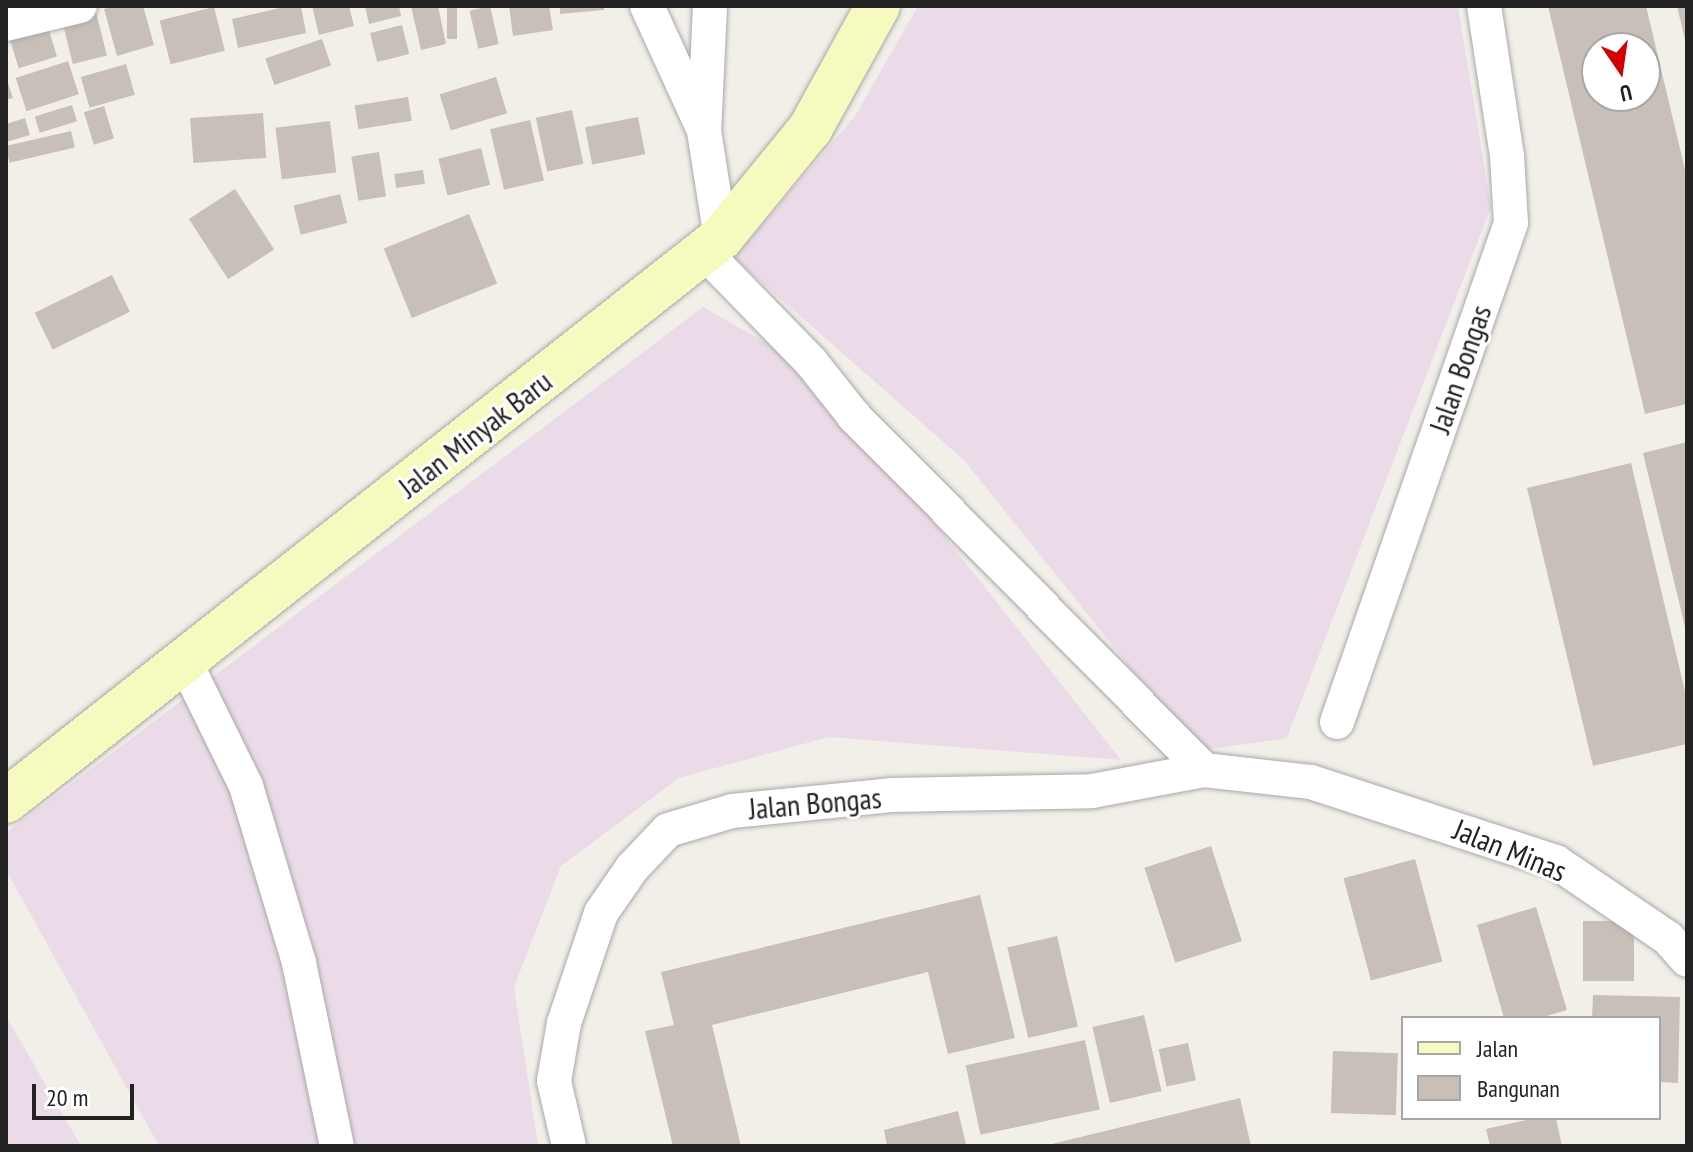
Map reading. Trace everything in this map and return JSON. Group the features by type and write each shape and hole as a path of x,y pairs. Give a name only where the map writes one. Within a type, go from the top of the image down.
{"main road":[{"name":"Jalan Minyak Baru","path":"6,801 186,664 713,246 810,129 878,6"}],"street":[{"path":"6,24 80,6"},
{"path":"647,6 704,131"},
{"path":"710,6 704,131 713,246 854,416 1204,770"},
{"name":"Jalan Bongas","path":"1337,722 1511,223 1507,156 1484,6"},
{"path":"186,664 246,786 299,963 337,1146"},
{"name":"Jalan Bongas","path":"569,1146 554,1081 564,1023 601,913 632,868 668,830 732,811 891,795 1092,791 1204,770 1311,782"},
{"name":"Jalan Minas","path":"1311,782 1556,862 1668,938 1687,960"}],"shaded area":[{"path":"918,6 1458,6 1491,207 1287,738 1197,751 964,460 734,258 855,116"},
{"path":"703,307 813,369 1121,760 829,737 679,778 561,866 514,987 538,1146 159,1146 6,870 6,833"},
{"path":"6,1016 81,1146 6,1146"}],"building":[{"path":"143,6 154,45 117,56 104,9"},
{"path":"301,6 306,33 238,48 232,19"},
{"path":"312,6 349,6 354,26 319,35"},
{"path":"365,6 399,6 401,16 369,24"},
{"path":"411,6 438,6 446,44 421,50"},
{"path":"447,6 457,6 457,39 447,39"},
{"path":"490,6 499,44 478,49 470,11"},
{"path":"509,6 549,6 553,30 513,36"},
{"path":"560,6 604,6 604,10 560,14"},
{"path":"1548,6 1646,6 1652,32 1581,32 1581,112 1661,112 1661,69 1687,178 1687,404 1645,414"},
{"path":"1677,6 1687,6 1687,44 1686,44"},
{"path":"214,7 225,51 171,64 160,21"},
{"path":"95,8 107,56 73,64 61,16"},
{"path":"47,24 57,57 19,68 9,36"},
{"path":"402,25 409,54 377,62 370,33"},
{"path":"322,39 331,65 274,85 265,59"},
{"path":"68,61 79,94 27,111 16,78"},
{"path":"126,64 135,95 90,108 81,77"},
{"path":"6,77 13,98 6,100"},
{"path":"496,77 507,113 451,131 440,94"},
{"path":"408,97 412,121 358,129 355,105"},
{"path":"72,105 77,121 40,133 35,116"},
{"path":"104,106 114,139 94,145 84,112"},
{"path":"572,110 583,164 547,171 536,118"},
{"path":"263,113 266,158 193,163 190,118"},
{"path":"638,117 645,154 592,165 585,127"},
{"path":"25,118 30,135 6,142 6,124"},
{"path":"530,120 544,180 504,190 490,129"},
{"path":"330,121 336,173 282,179 275,128"},
{"path":"71,131 75,148 10,163 6,146"},
{"path":"481,148 490,185 448,196 438,159"},
{"path":"379,152 386,196 358,201 351,156"},
{"path":"423,170 425,184 396,188 394,174"},
{"path":"235,189 274,249 228,279 189,219"},
{"path":"340,194 347,223 301,235 293,206"},
{"path":"469,214 497,284 412,318 384,248"},
{"path":"112,275 130,312 53,350 35,313"},
{"path":"1687,442 1687,631 1686,631 1643,453"},
{"path":"1631,463 1687,700 1687,744 1593,766 1527,488"},
{"path":"1211,846 1242,941 1175,963 1144,868"},
{"path":"1415,859 1442,961 1371,981 1344,878"},
{"path":"980,895 1015,1038 948,1054 928,972 712,1025 741,1146 673,1146 645,1031 674,1025 661,972"},
{"path":"1536,907 1567,1010 1547,1016 1503,1016 1477,925"},
{"path":"1583,921 1634,921 1634,981 1583,981"},
{"path":"1057,936 1078,1027 1028,1038 1007,947"},
{"path":"1593,995 1680,997 1678,1083 1661,1082 1661,1016 1592,1016"},
{"path":"1144,1015 1162,1091 1110,1103 1092,1027"},
{"path":"1085,1040 1100,1109 980,1135 966,1065"},
{"path":"1188,1043 1196,1080 1167,1086 1159,1049"},
{"path":"1333,1051 1398,1053 1396,1115 1331,1113"},
{"path":"1240,1098 1251,1146 1048,1146 1048,1145"},
{"path":"958,1111 966,1144 887,1146 884,1130"},
{"path":"1526,1120 1556,1120 1562,1146 1490,1146 1486,1129"}]}
